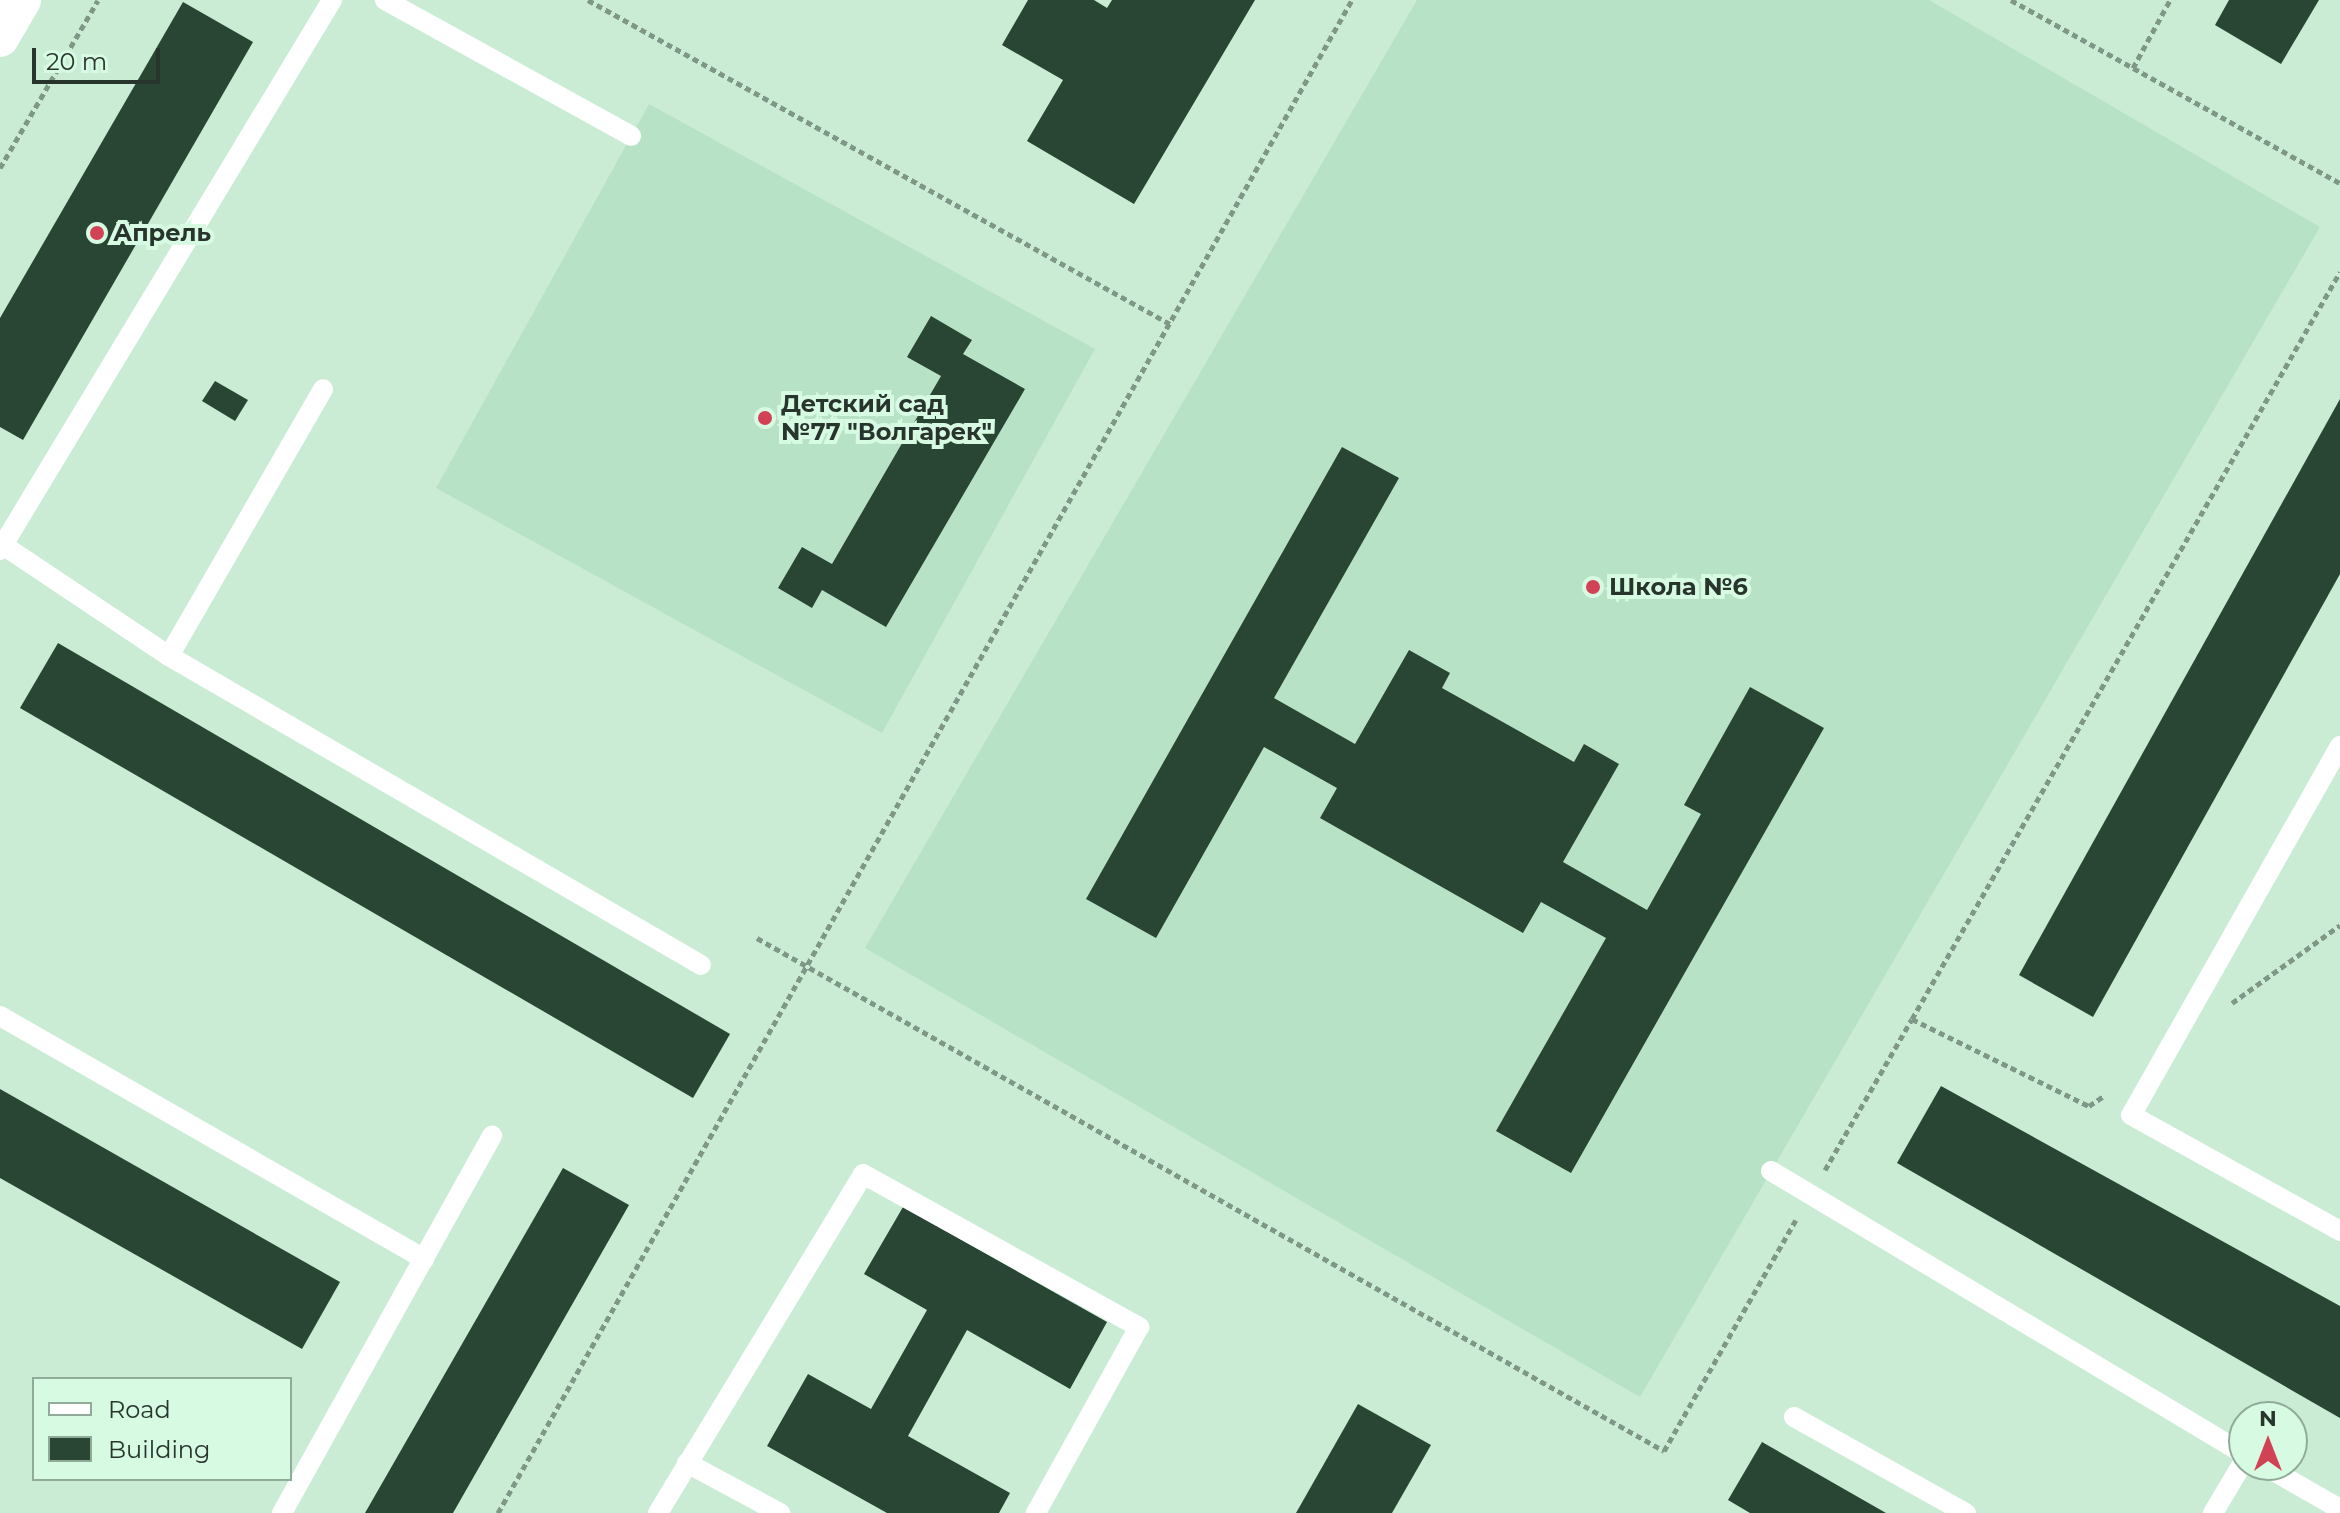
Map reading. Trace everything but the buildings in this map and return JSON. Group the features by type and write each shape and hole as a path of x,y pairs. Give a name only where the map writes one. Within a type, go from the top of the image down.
{"street":[{"path":"0,38 22,0"}],"lane":[{"path":"332,0 1,546 169,656 701,965"},
{"path":"385,0 631,136"},
{"path":"169,656 323,389"},
{"path":"2340,746 2131,1115 2340,1231"},
{"path":"0,1016 424,1259"},
{"path":"282,1513 492,1135"},
{"path":"1771,1171 2228,1444"},
{"path":"658,1513 863,1174 1139,1327 1036,1513"},
{"path":"1794,1417 1966,1513"},
{"path":"687,1463 780,1513"},
{"path":"2213,1513 2232,1481"},
{"path":"2291,1481 2340,1509"}],"path":[{"path":"0,168 98,0"},
{"path":"588,0 1170,324"},
{"path":"498,1513 1352,0"},
{"path":"2011,0 2340,183"},
{"path":"2133,68 2170,0"},
{"path":"757,938 1664,1451 2340,272"},
{"path":"2167,1050 2340,925"},
{"path":"1912,1019 2089,1106 2112,1090"}],"shaded area":[{"name":"Школа №6","path":"1417,0 1929,0 2320,227 1640,1397 865,948"},
{"name":"Детский сад №77 \"Волгарек\"","path":"649,104 1095,349 882,733 436,488"}],"place":[{"name":"Апрель","path":"97,233"},
{"name":"Детский сад №77 \"Волгарек\"","path":"765,418"},
{"name":"Школа №6","path":"1593,587"}]}
